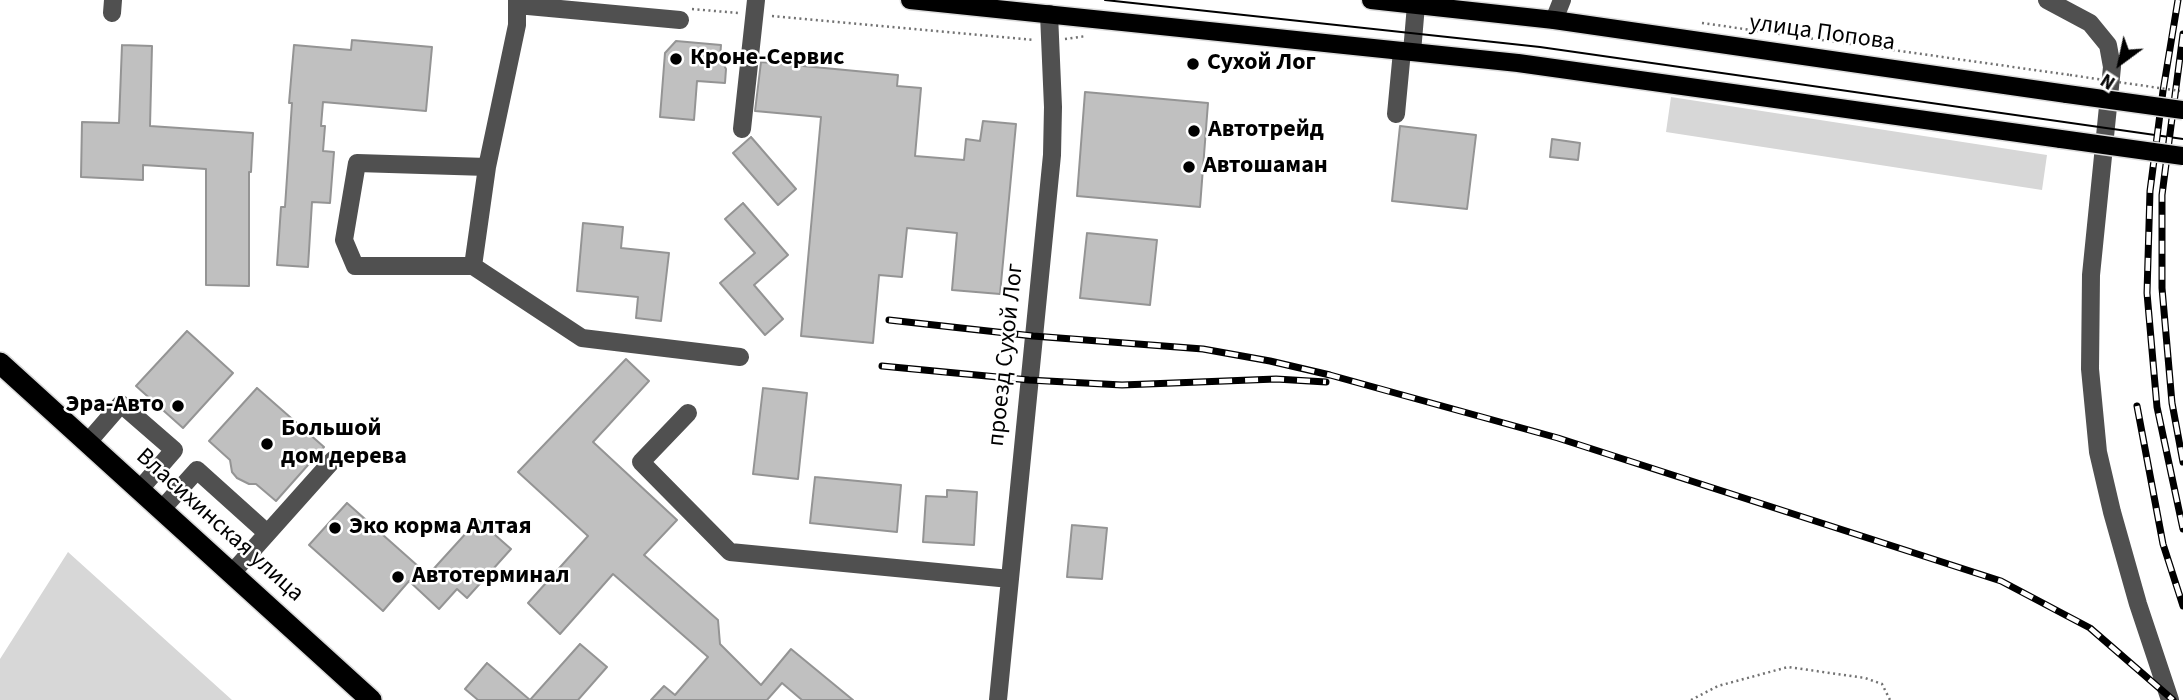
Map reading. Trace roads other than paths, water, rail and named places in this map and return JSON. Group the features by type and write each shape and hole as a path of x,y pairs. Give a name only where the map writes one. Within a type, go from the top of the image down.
{"highway":[{"name":"Власихинская улица","path":"0,363 371,700"}],"main road":[{"path":"910,0 1407,51 1595,74 2183,156"},
{"name":"улица Попова","path":"1371,0 1416,5 1458,5 2183,110"}],"street":[{"path":"1554,20 1562,0"},
{"path":"2047,0 2090,23 2108,45 2112,67 2091,275 2090,369 2098,452 2112,512 2138,604 2170,700"},
{"path":"473,266 487,167 517,24 517,3 684,14"},
{"path":"1396,114 1416,5"},
{"path":"743,129 755,7"},
{"name":"проезд Сухой Лог","path":"999,700 1052,155 1049,14"},
{"path":"487,167 357,163 344,240 355,266 473,266 582,338 740,357"},
{"path":"88,442 121,404 174,450 140,489"},
{"path":"688,413 641,462 730,552 1010,579"},
{"path":"232,573 333,460"},
{"path":"162,509 197,470 267,533"}],"tram line":[{"path":"1105,0 1540,47 2183,139"}],"railway":[{"path":"2178,0 2150,191 2147,293 2157,407 2183,529"},
{"path":"2183,34 2162,195 2162,288 2172,403 2183,462"},
{"path":"889,320 1033,336 1203,349 1330,375 1558,438 2001,581 2090,628 2173,700"},
{"path":"882,366 1029,380 1122,385 1276,379 1326,382"},
{"path":"2137,406 2163,544 2183,606"}],"place":[{"name":"Кроне-Сервис","path":"676,59"},
{"name":"Сухой Лог","path":"1193,64"},
{"name":"Автотрейд","path":"1194,131"},
{"name":"Автошаман","path":"1189,167"},
{"name":"Эра-Авто","path":"178,406"},
{"name":"Большой дом дерева","path":"267,444"},
{"name":"Эко корма Алтая","path":"335,528"},
{"name":"Автотерминал","path":"398,577"}]}
